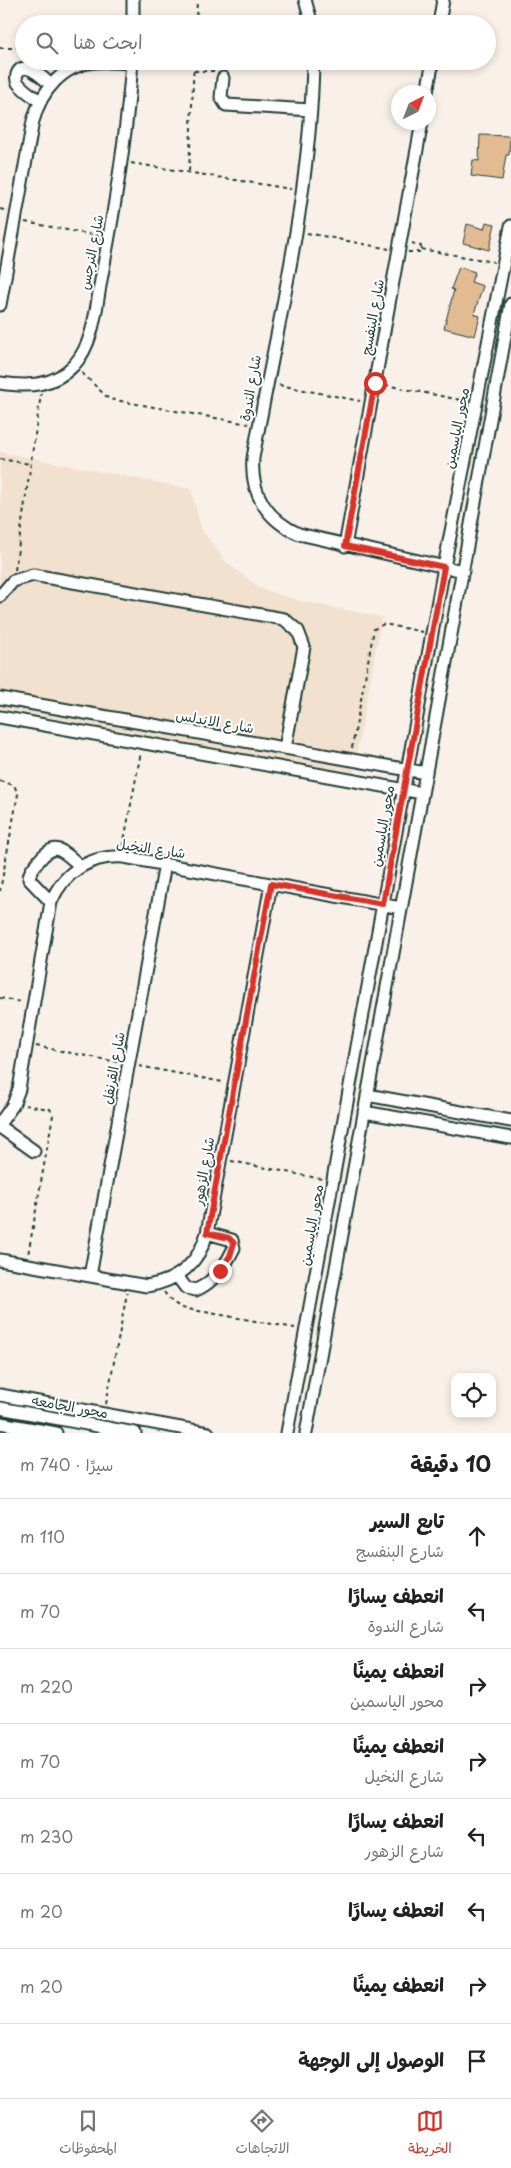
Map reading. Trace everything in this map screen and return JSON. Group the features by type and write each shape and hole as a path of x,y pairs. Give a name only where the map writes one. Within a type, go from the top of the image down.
{"street":[{"path":"133,0 133,15"},
{"path":"305,0 309,15"},
{"path":"440,15 443,0"},
{"path":"20,70 16,78 18,84 40,101"},
{"path":"31,70 51,85"},
{"path":"0,305 33,120 40,101 51,85 72,70"},
{"name":"شارع النرجس","path":"0,383 22,387 42,384 60,376 74,364 89,340 122,161 131,70"},
{"name":"شارع الندوة","path":"313,70 311,110 295,231 253,458 252,475 256,491 264,507 276,520 291,530 345,546 462,571"},
{"path":"428,85 431,70"},
{"path":"222,78 221,97 226,105 311,110"},
{"name":"شارع البنفسج","path":"345,546 421,130"},
{"name":"محور الياسمين","path":"287,1433 444,567 511,226"},
{"path":"306,1433 511,304"},
{"path":"0,596 13,581 33,575 278,617 289,622 301,636 304,652 285,748"},
{"name":"شارع الاندلس","path":"0,698 426,773"},
{"path":"0,716 422,793"},
{"path":"51,902 29,880 29,872 47,851 53,848 59,849 81,866"},
{"name":"شارع النخيل","path":"0,1123 13,1103 19,1089 51,902 66,878 81,866 98,859 121,857 401,908"},
{"name":"شارع القرنفل","path":"90,1276 165,864"},
{"name":"شارع الزهور","path":"0,1260 147,1286 161,1283 177,1276 196,1258 207,1233 271,884"},
{"path":"367,1095 511,1121"},
{"path":"364,1112 511,1138"},
{"path":"0,1127 34,1151"},
{"path":"177,1276 186,1288 196,1290 214,1277 226,1264 234,1248 232,1240 207,1233"},
{"path":"0,1395 208,1433"},
{"name":"محور الجامعه","path":"0,1408 135,1433"},
{"name":"محور الجامعه","path":"0,1423 56,1433"}],"path":[{"path":"196,15 197,0"},
{"path":"0,48 15,48"},
{"path":"189,172 194,71 222,72 222,78"},
{"path":"122,161 301,191"},
{"path":"15,220 109,238"},
{"path":"295,231 400,246 419,245 421,250"},
{"path":"400,246 418,253 421,250 504,264"},
{"path":"74,364 109,399 259,426"},
{"path":"266,383 372,403"},
{"path":"375,383 476,403"},
{"path":"13,581 42,384"},
{"path":"0,458 30,464"},
{"path":"350,760 374,629 384,624 432,634"},
{"path":"121,857 143,743"},
{"path":"0,781 14,785 18,794 0,891"},
{"path":"0,998 33,1004"},
{"path":"13,1103 48,1109 53,1115 27,1265"},
{"path":"220,1160 334,1181"},
{"path":"161,1283 168,1298 182,1308 307,1330"},
{"path":"104,1414 129,1284"}],"shaded area":[{"path":"0,452 191,489 201,528 225,561 260,588 300,601 382,617 353,774 0,708"}],"building":[{"path":"480,135 510,136 509,155 506,155 502,180 471,176 473,160 479,161"},
{"path":"486,222 495,224 489,250 463,243 467,224 484,229"},
{"path":"459,267 475,272 471,282 483,286 474,314 480,316 475,336 444,328 454,290 451,289"}],"route":[{"path":"220,1271 234,1248 234,1243 229,1238 207,1233 271,884 383,904 444,567 345,546 375,383"}]}
